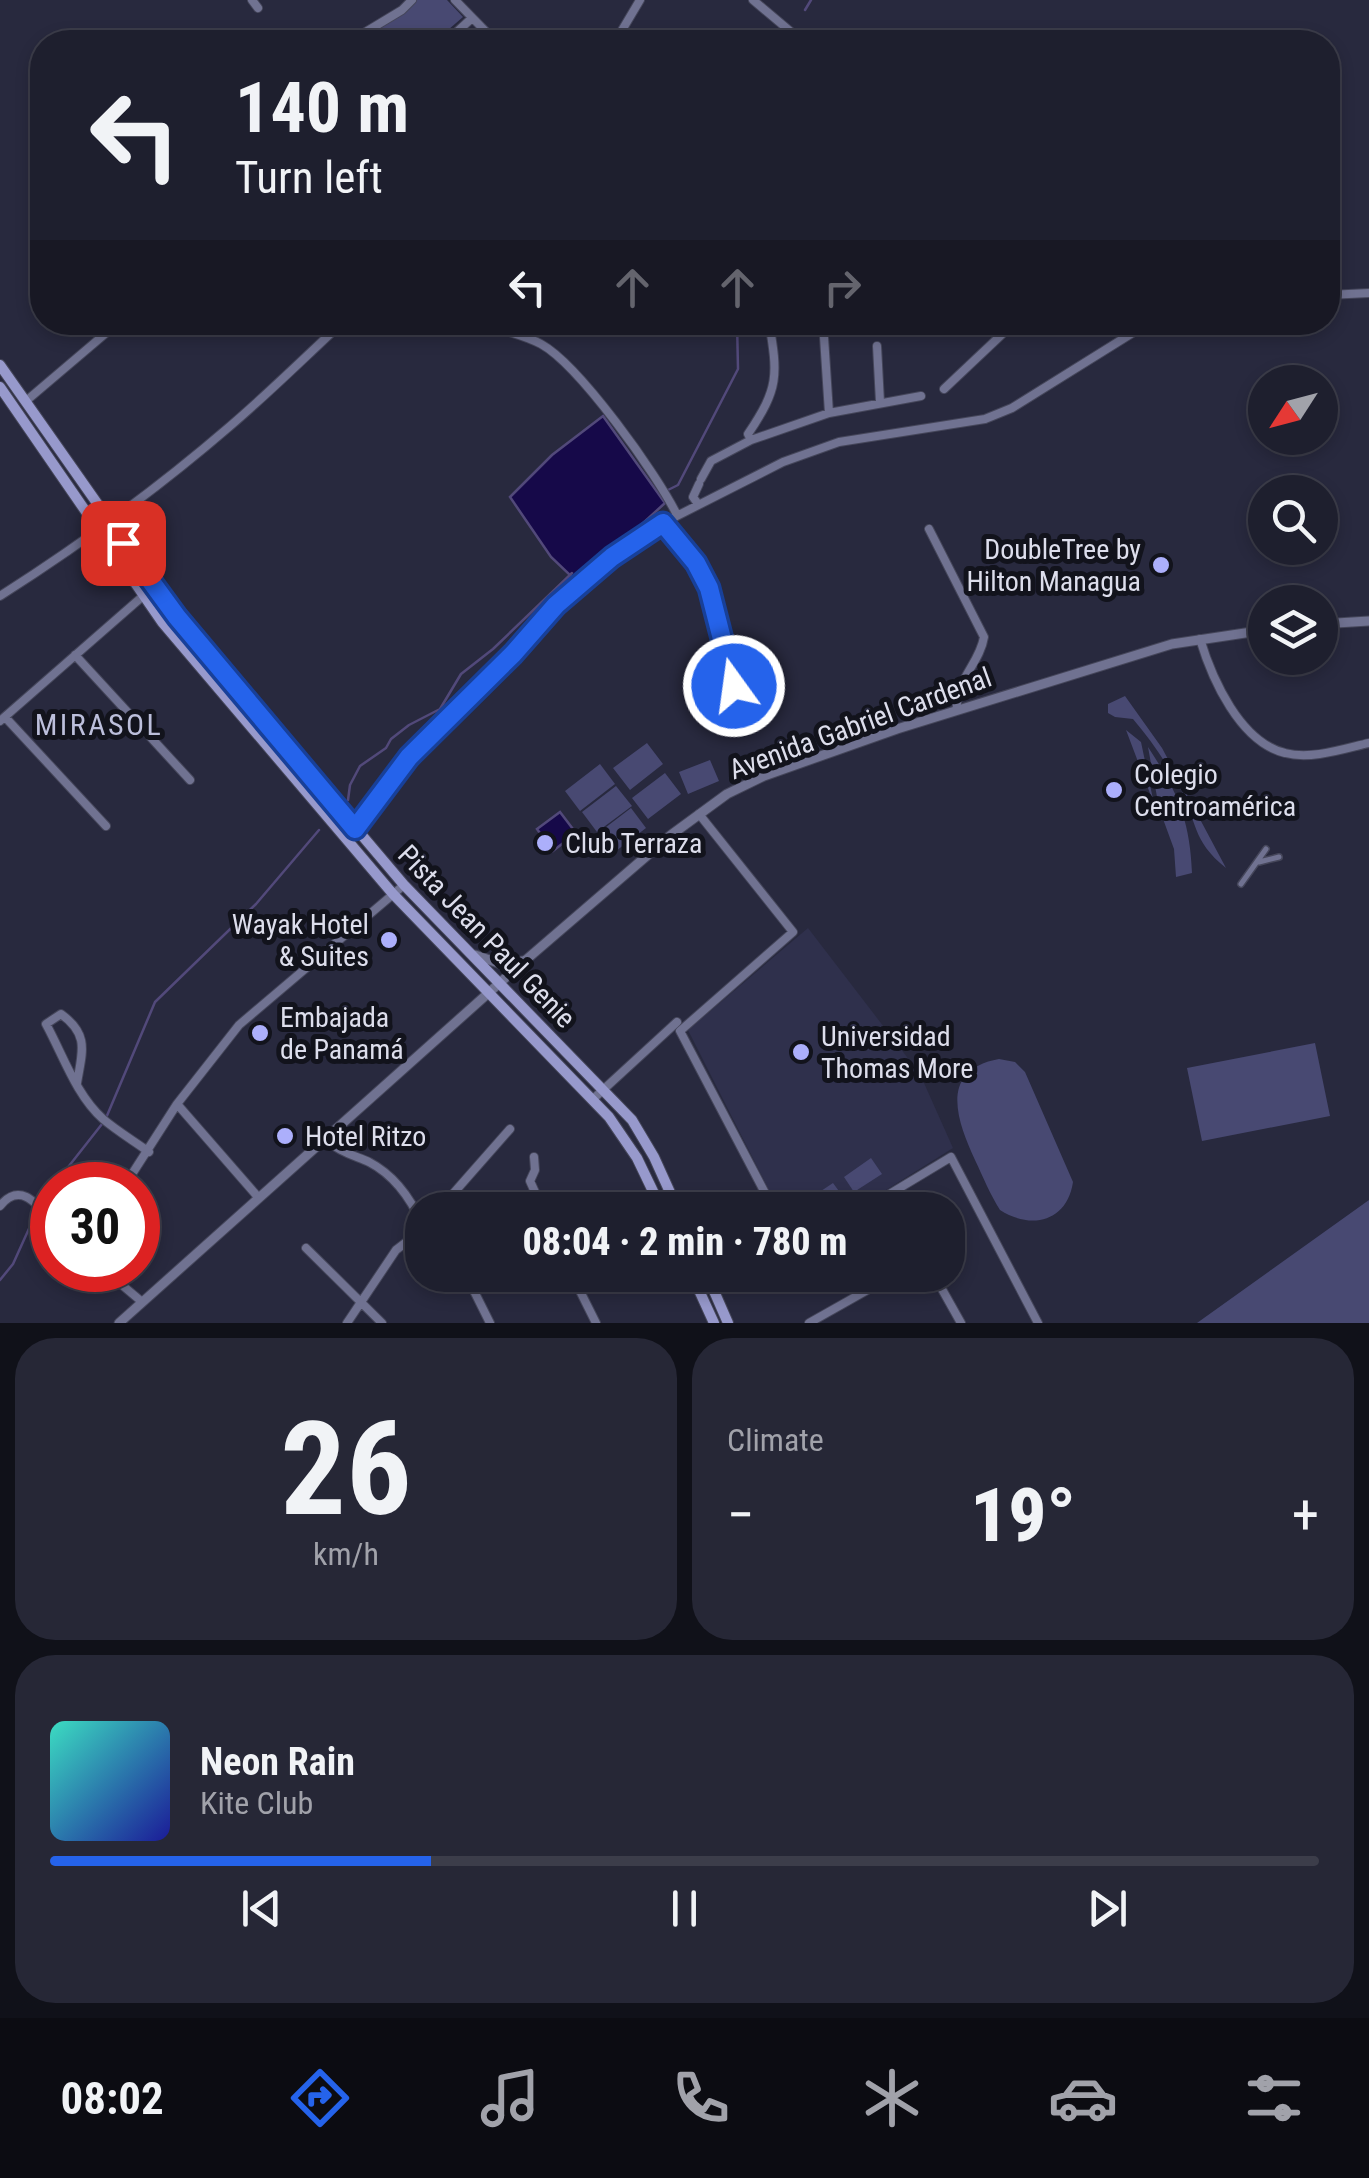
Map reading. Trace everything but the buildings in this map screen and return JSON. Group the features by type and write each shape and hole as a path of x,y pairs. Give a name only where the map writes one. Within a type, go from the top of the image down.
{"main road":[{"name":"Pista Jean Paul Genie","path":"0,365 54,442 143,596 393,894 624,1136 653,1192"},
{"path":"0,375 8,386 2,394"},
{"path":"2,394 105,526"},
{"path":"2,394 16,398 54,442"},
{"name":"Pista Jean Paul Genie","path":"105,526 404,886 605,1090 643,1136 669,1192"},
{"path":"296,780 344,827 355,829 354,839 363,859"},
{"path":"700,1292 714,1323"},
{"path":"714,1292 728,1323"}],"street":[{"path":"369,30 412,0"},
{"path":"455,0 484,30"},
{"path":"624,30 640,0"},
{"path":"753,0 789,30"},
{"path":"459,30 472,18"},
{"path":"1340,294 1369,293"},
{"path":"26,401 104,335"},
{"path":"0,596 105,526 227,429 329,335"},
{"path":"516,335 543,345 571,369 642,458 677,515"},
{"path":"751,440 748,434 775,384 771,335"},
{"path":"824,335 829,413"},
{"path":"944,389 1001,335"},
{"path":"355,829 409,757 513,654 556,605 612,557 663,523 783,462 839,442 985,419 1012,408 1129,335"},
{"path":"878,346 880,402"},
{"path":"698,504 693,497 712,461 751,440 829,413 921,396"},
{"path":"663,523 696,563 709,588 734,686"},
{"path":"929,529 984,637 960,688 957,710"},
{"path":"106,826 2,719 143,596"},
{"path":"1338,623 1369,621"},
{"name":"Avenida Gabriel Cardenal","path":"119,1323 526,960 726,794 764,776 957,710 1172,644 1248,632"},
{"path":"1200,639 1218,684 1242,722 1274,750 1289,755 1323,753 1369,743"},
{"path":"75,655 190,780"},
{"path":"699,814 793,932 680,1031 765,1192"},
{"path":"1242,884 1266,849"},
{"path":"1256,863 1279,857"},
{"path":"142,1162 178,1104 239,1025 404,886"},
{"path":"466,951 501,964 526,960"},
{"path":"77,1083 84,1045 76,1025 62,1014 46,1024 85,1099 107,1122 149,1152"},
{"path":"592,1100 676,1022"},
{"path":"178,1104 258,1197"},
{"path":"455,1192 510,1130"},
{"path":"325,1139 335,1148 378,1167 405,1193"},
{"path":"534,1157 535,1170 530,1182 534,1192"},
{"path":"893,1192 951,1158 1038,1323"},
{"path":"0,1206 20,1193 30,1197"},
{"path":"348,1323 405,1242"},
{"path":"306,1248 382,1323"},
{"path":"130,1292 140,1301"},
{"path":"474,1292 490,1323"},
{"path":"580,1292 596,1323"},
{"path":"809,1323 864,1292"},
{"path":"944,1292 961,1323"},
{"path":"832,1310 839,1323"}],"shaded area":[{"path":"417,0 447,0 463,17 448,30 378,30"},
{"path":"603,416 665,503 619,545 573,578 551,557 510,497 552,455"},
{"path":"1125,696 1162,748 1226,868 1201,839 1179,786 1146,735 1133,719 1108,713 1108,704"},
{"path":"1126,730 1141,742 1154,804"},
{"path":"647,743 663,764 630,790 613,768"},
{"path":"1148,747 1180,806 1192,873 1176,877 1174,849 1159,808"},
{"path":"710,760 719,781 688,794 679,772"},
{"path":"600,764 615,784 580,811 565,791"},
{"path":"665,773 681,794 648,819 632,798"},
{"path":"616,786 632,806 597,832 582,812"},
{"path":"631,808 646,828 612,854 597,834"},
{"path":"560,812 576,833 553,851 537,829"},
{"name":"Universidad Thomas More","path":"808,928 920,1074 953,1148 883,1192 770,1192 688,1030"},
{"path":"1315,1043 1330,1116 1202,1141 1187,1068"},
{"path":"999,1059 1015,1062 1025,1072 1073,1182 1063,1206 1046,1218 1024,1220 1000,1210 963,1129 957,1099 960,1086 967,1074 980,1065"},
{"path":"871,1158 882,1174 854,1192 844,1177"},
{"path":"833,1183 840,1192 820,1192"},
{"path":"1369,1200 1369,1323 1197,1323"}],"waterway":[{"path":"805,10 811,0"},
{"path":"668,490 678,485 738,369 737,335"},
{"path":"348,800 350,785 360,766 409,725 440,709 461,674 493,649 572,573"},
{"path":"106,1118 155,1002 256,904 319,830"},
{"path":"72,1162 102,1124"},
{"path":"0,1280 13,1264 30,1226"}],"place":[{"name":"DoubleTree by Hilton Managua","path":"1161,565"},
{"name":"Colegio Centroamérica","path":"1114,790"},
{"name":"Club Terraza","path":"545,843"},
{"name":"Wayak Hotel & Suites","path":"389,940"},
{"name":"Embajada de Panamá","path":"260,1033"},
{"name":"Universidad Thomas More","path":"801,1052"},
{"name":"Hotel Ritzo","path":"285,1136"}],"district":[{"name":"MIRASOL","path":"99,725"}],"route":[{"path":"123,543 157,593 355,829 409,757 513,654 556,605 612,557 663,523 696,563 709,588 734,686"}]}
